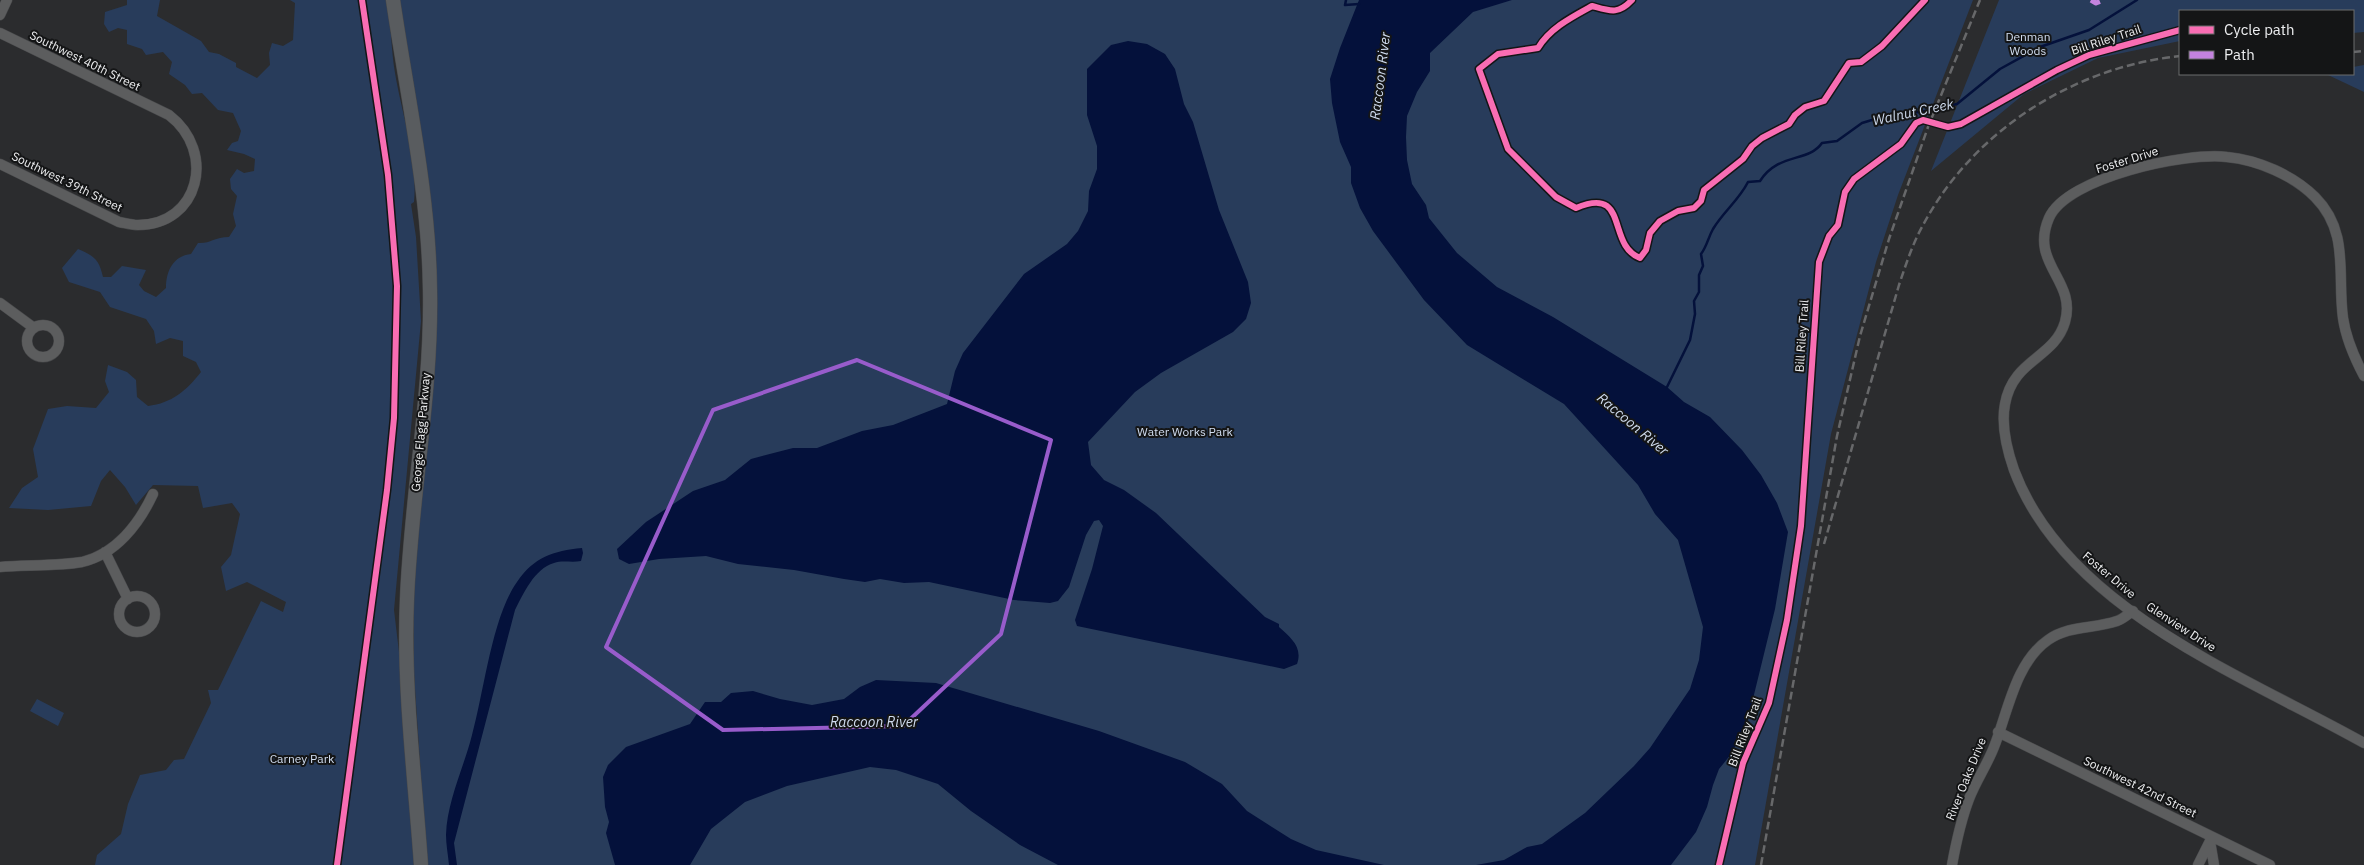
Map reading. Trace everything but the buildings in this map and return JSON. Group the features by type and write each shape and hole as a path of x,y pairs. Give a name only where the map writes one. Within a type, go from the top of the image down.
{"street":[{"path":"0,14 7,0"},
{"name":"George Flagg Parkway","path":"393,0 426,215 430,284 424,417 407,600 407,664 421,865"},
{"name":"Southwest 40th Street","path":"0,33 158,110"},
{"name":"Southwest 39th Street","path":"0,164 119,222 137,225 156,223 172,215 189,197 196,180 197,161 190,138 178,123 158,110"},
{"name":"Foster Drive","path":"2133,611 2081,570 2050,535 2018,481 2007,443 2003,415 2010,386 2018,373 2053,344 2064,324 2067,300 2062,283 2054,274 2046,259 2044,247 2044,236 2048,219 2062,201 2072,194 2111,176 2179,158 2196,156 2212,155 2245,160 2283,175 2313,195 2325,208 2338,232 2342,253 2344,321 2351,350 2364,376"},
{"path":"0,303 34,328"},
{"path":"0,567 82,562 105,552 121,540 137,524 153,494"},
{"path":"105,552 128,599"},
{"name":"Glenview Drive","path":"1998,732 2028,663 2047,640 2068,630 2117,621 2133,611 2152,625 2226,670 2364,743"},
{"name":"Southwest 42nd Street","path":"1998,732 2211,839 2270,865"},
{"name":"River Oaks Drive","path":"1952,865 1958,832 1969,800 1994,746 1998,732"},
{"path":"2198,865 2211,839"},
{"path":"2211,839 2214,865"}],"highlighted area":[{"path":"857,360 1051,440 1001,634 903,726 723,730 606,647 713,410"}],"green space":[{"name":"Carney Park","path":"127,0 160,0 157,16 201,41 209,52 219,54 236,63 236,67 257,78 270,65 269,53 272,43 283,46 293,40 295,3 290,0 388,0 395,73 414,170 414,202 411,204 416,237 421,321 394,610 401,669 415,865 95,865 97,855 121,834 128,804 140,775 166,770 174,760 184,759 211,703 208,690 218,690 261,601 283,612 286,602 247,582 226,591 221,567 231,555 240,514 232,503 203,508 198,486 153,485 136,505 125,487 110,470 101,481 91,506 48,510 9,508 22,488 38,477 33,449 48,409 67,406 96,408 109,392 105,381 108,365 127,372 136,380 137,397 148,406 164,402 178,395 201,372 196,362 183,356 183,341 170,338 156,344 154,331 146,319 110,307 100,292 69,282 62,268 78,249 98,262 103,277 111,277 122,266 146,270 139,285 144,291 156,297 166,288 169,270 175,261 191,254 198,243 229,237 236,226 233,214 237,196 231,189 230,179 237,169 244,173 254,171 255,159 227,150 232,143 238,141 241,131 233,113 218,110 202,93 192,94 185,85 169,74 172,62 163,52 146,55 142,49 127,44 127,30 118,28 109,32 104,24 105,12 127,5"},
{"name":"Water Works Park","path":"397,0 1973,0 1898,195 1876,262 1831,434 1755,865 427,865 414,674 413,578 436,296"},
{"name":"Denman Woods","path":"1999,0 2364,0 2364,32 2354,33 2354,10 2179,10 2179,41 2098,58 2024,94 1931,171"},
{"path":"2364,65 2364,92 2328,75 2354,75 2354,67"},
{"path":"37,699 64,713 58,726 30,711"}],"water":[{"name":"Raccoon River","path":"1359,0 1512,0 1473,12 1430,53 1430,71 1417,92 1407,116 1406,137 1407,160 1412,184 1426,205 1429,218 1457,253 1497,287 1553,317 1667,387 1684,402 1710,417 1742,450 1761,475 1777,503 1788,532 1775,609 1749,715 1732,753 1719,769 1707,807 1696,832 1671,865 1476,865 1504,860 1527,847 1542,844 1585,813 1634,766 1650,748 1690,689 1699,660 1703,627 1678,540 1655,514 1638,485 1564,404 1467,345 1424,300 1373,231 1360,208 1351,183 1351,167 1340,142 1332,103 1330,79"},
{"path":"1128,41 1147,44 1165,54 1175,69 1184,104 1193,122 1219,210 1248,282 1251,303 1246,319 1233,332 1161,373 1135,392 1088,442 1091,465 1104,480 1124,490 1156,513 1265,617 1279,624 1279,627 1295,643 1298,653 1297,664 1284,669 1077,626 1075,620 1092,569 1103,526 1099,520 1094,521 1086,535 1069,587 1058,601 1050,603 1014,600 929,582 904,583 880,579 865,582 794,570 738,564 706,556 659,559 629,564 619,559 617,549 646,522 693,491 725,480 751,459 793,448 817,448 862,431 893,425 947,404 955,371 963,353 1024,274 1067,244 1078,231 1088,211 1089,191 1097,169 1097,146 1087,115 1087,69 1111,45"},
{"path":"582,548 581,561 557,562 541,570 530,582 515,610 454,843 457,865 449,865 446,835 449,810 469,747 495,634 508,597 523,573 537,561 553,553"},
{"name":"Raccoon River","path":"876,680 936,683 1099,731 1185,762 1222,784 1247,811 1291,839 1316,850 1384,865 1058,865 1020,845 971,811 938,784 896,770 870,767 787,786 745,802 711,829 690,865 615,865 606,833 609,822 605,807 603,777 608,765 626,747 690,724 705,702 721,702 731,693 753,691 780,699 812,705 844,699 860,687"}],"waterway":[{"path":"1346,0 1345,5 1359,4"},
{"name":"Walnut Creek","path":"1667,387 1690,340 1695,314 1694,301 1699,292 1699,275 1703,266 1701,254 1713,229 1748,182 1760,181 1776,166 1809,153 1822,143 1837,141 1862,123 1895,113 1921,112 1957,104 2000,69 2040,47 2089,30 2137,0"}],"railway":[{"path":"1761,865 1837,436 1860,336 1889,239 1928,127 1980,0"},
{"path":"2354,52 2364,51"},
{"path":"1824,544 1904,269 1919,232 1944,191 1970,160 1999,133 2031,109 2066,89 2102,74 2141,63 2179,56"}],"marked path":[{"path":"2091,0 2096,3 2103,0"}],"cycle path":[{"path":"337,865 387,490 394,418 397,286 388,175 362,0"},
{"path":"1632,0 1618,10 1592,6 1555,29 1538,48 1498,54 1479,69 1508,149 1556,197 1576,208 1593,203 1604,204 1611,210 1623,241 1630,251 1640,258 1646,250 1650,233 1660,221 1678,211 1694,208 1701,201 1704,190 1743,159 1752,146 1762,138 1789,124 1795,115 1805,107 1824,101 1849,63 1861,62 1882,46 1925,0"},
{"name":"Bill Riley Trail","path":"1719,865 1743,763 1769,703 1787,620 1801,526 1819,262 1829,236 1838,225 1845,192 1854,179 1901,144 1916,123 1923,120 1948,127 1961,124 2057,70 2089,55 2179,30"}]}
